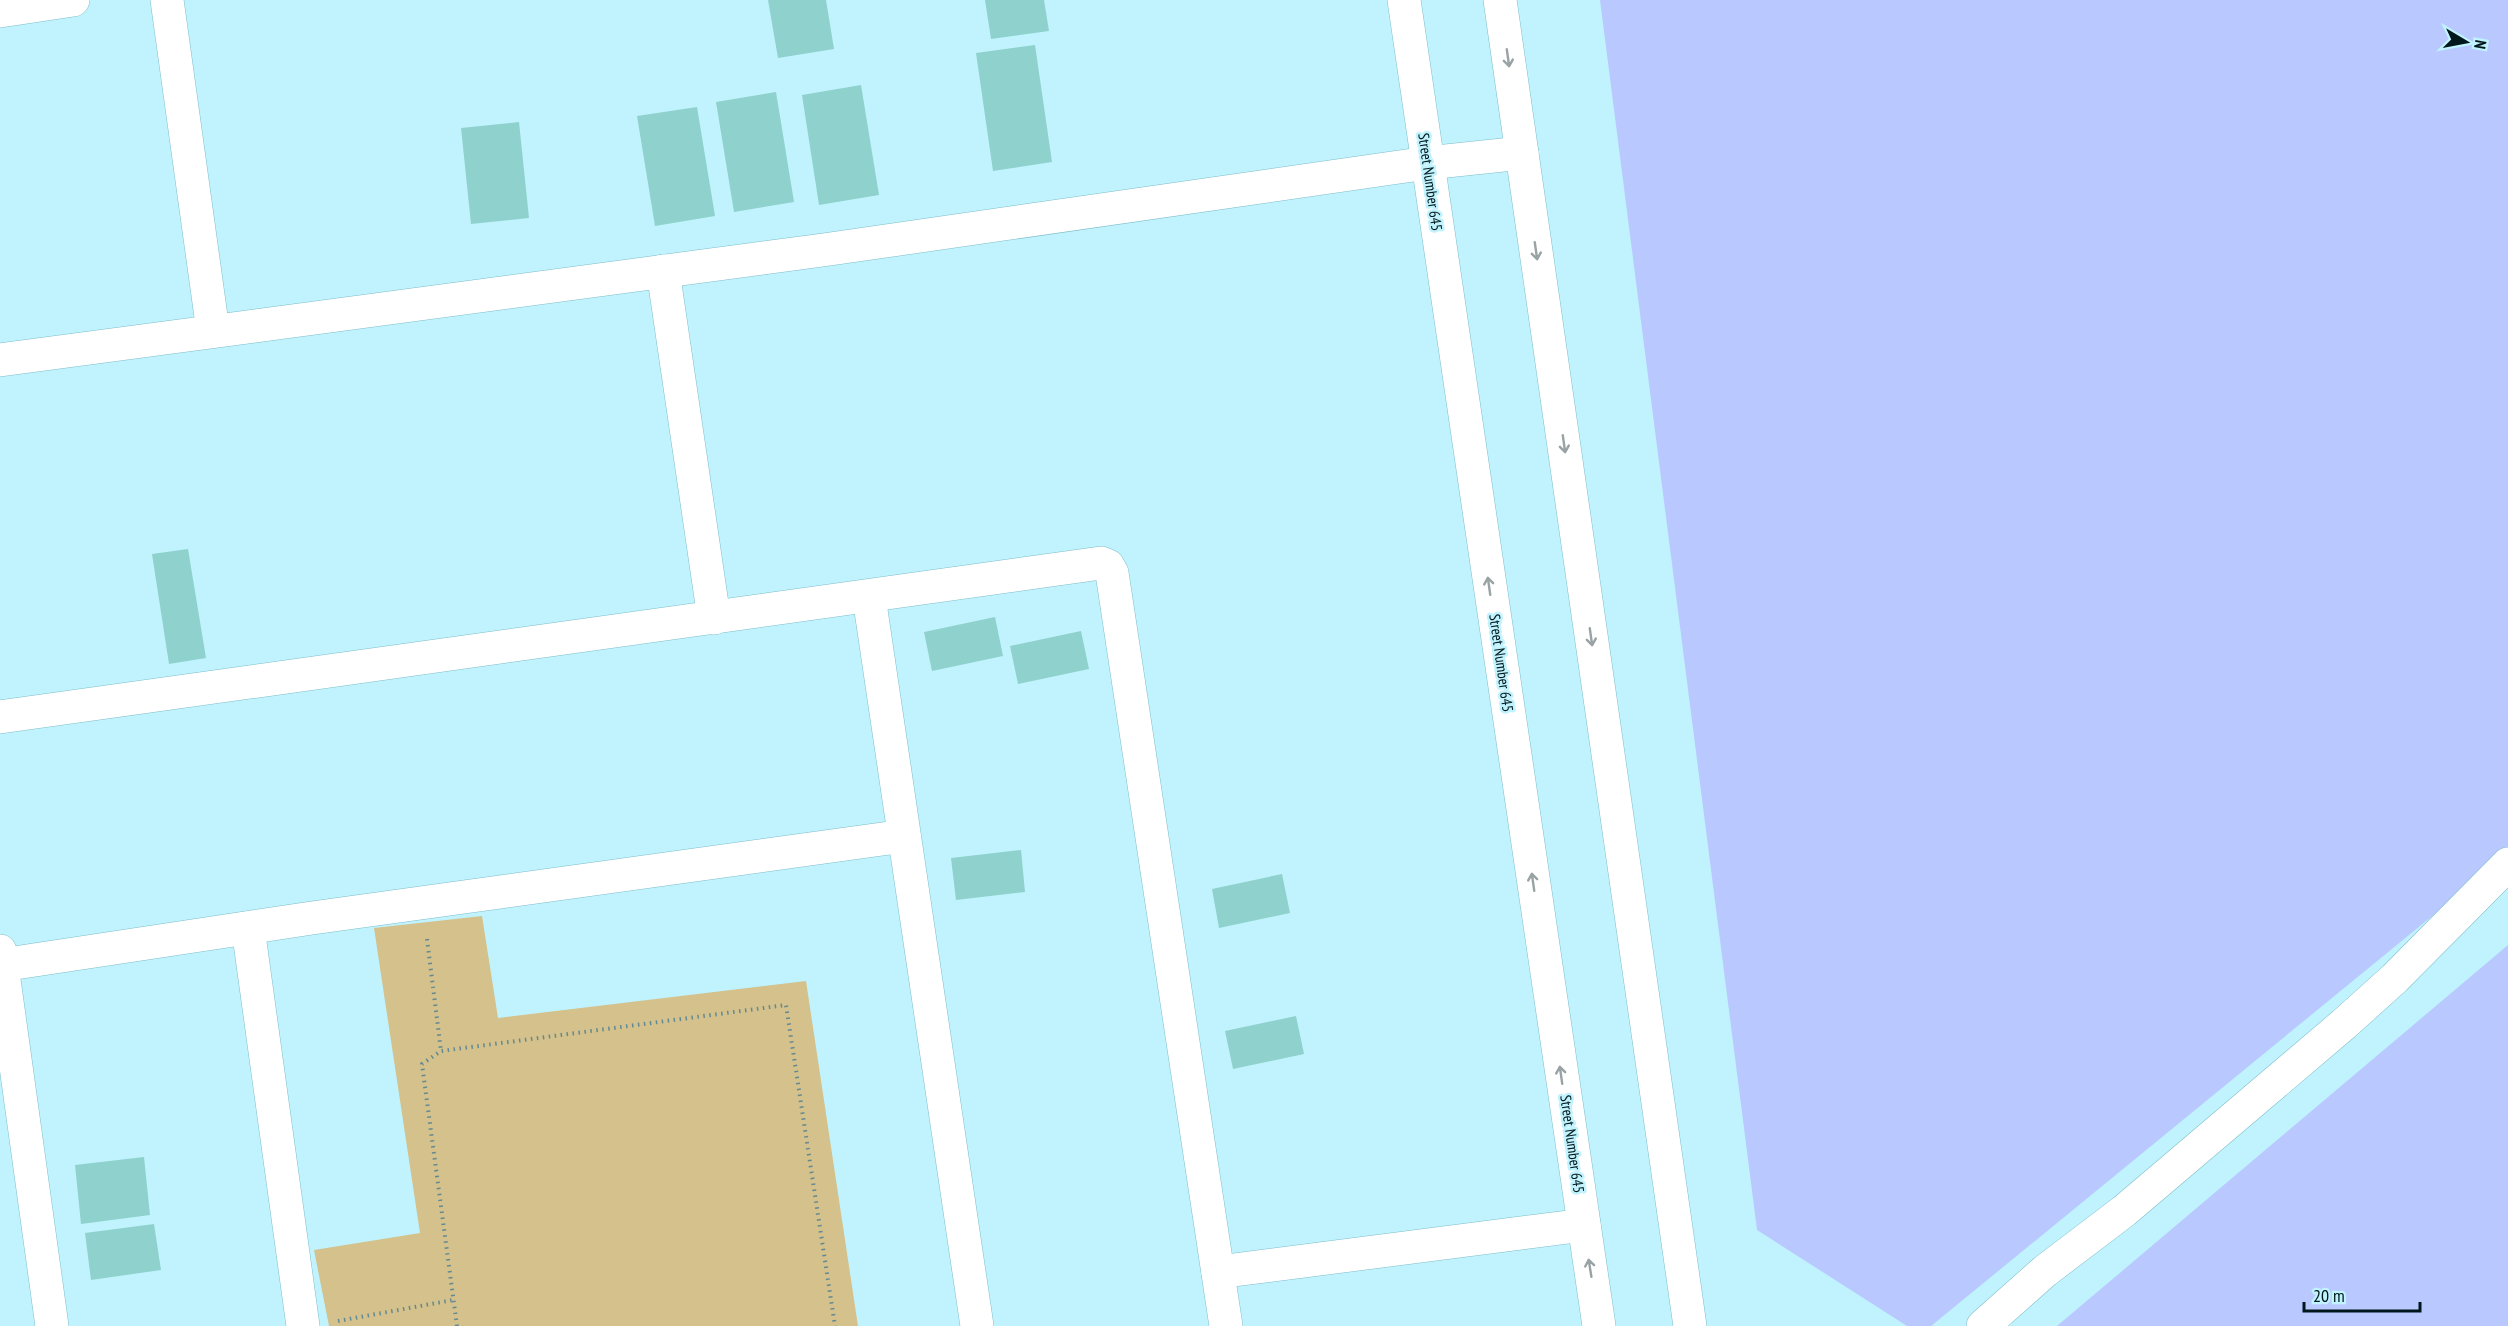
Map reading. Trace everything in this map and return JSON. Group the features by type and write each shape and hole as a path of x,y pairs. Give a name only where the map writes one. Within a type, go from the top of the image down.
{"street":[{"path":"0,11 73,0"},
{"path":"167,0 213,331"},
{"name":"Street Number 645","path":"1404,0 1599,1326"},
{"path":"1500,0 1690,1326"},
{"path":"0,360 663,271 1427,163 1522,153"},
{"path":"663,271 714,618"},
{"path":"0,717 1101,563 1108,566 1112,573 1226,1326"},
{"path":"869,597 976,1326"},
{"path":"52,1326 1,958 248,928 903,836"},
{"path":"1983,1326 2036,1278 2124,1211 2344,1024 2395,978 2508,864"},
{"path":"248,928 303,1326"},
{"path":"1218,1272 1584,1225"}],"path":[{"path":"423,903 441,1051"},
{"path":"457,1326 422,1064 441,1051 786,1005 835,1326"},
{"path":"337,1322 453,1300"}],"shaded area":[{"path":"482,916 498,1018 806,981 858,1326 329,1326 314,1250 420,1233 374,928"}],"water":[{"path":"1600,0 2508,0 2508,854 1931,1326 1907,1326 1757,1230"},
{"path":"2508,945 2508,1326 2057,1326"}],"building":[{"path":"768,0 826,0 834,49 778,58"},
{"path":"985,0 1044,0 1049,31 991,39"},
{"path":"1035,45 1052,162 993,171 976,53"},
{"path":"861,85 879,195 819,205 802,95"},
{"path":"776,92 794,202 734,212 716,102"},
{"path":"697,107 715,216 655,226 637,116"},
{"path":"519,122 529,218 471,224 461,128"},
{"path":"188,549 206,658 169,664 152,554"},
{"path":"995,617 1003,656 932,671 924,632"},
{"path":"1081,631 1089,669 1018,684 1010,646"},
{"path":"1021,850 1025,892 956,900 951,858"},
{"path":"1282,874 1290,913 1219,928 1212,889"},
{"path":"1296,1016 1304,1054 1233,1069 1225,1031"},
{"path":"144,1157 150,1215 81,1224 75,1165"},
{"path":"154,1224 161,1270 91,1280 85,1233"}]}
